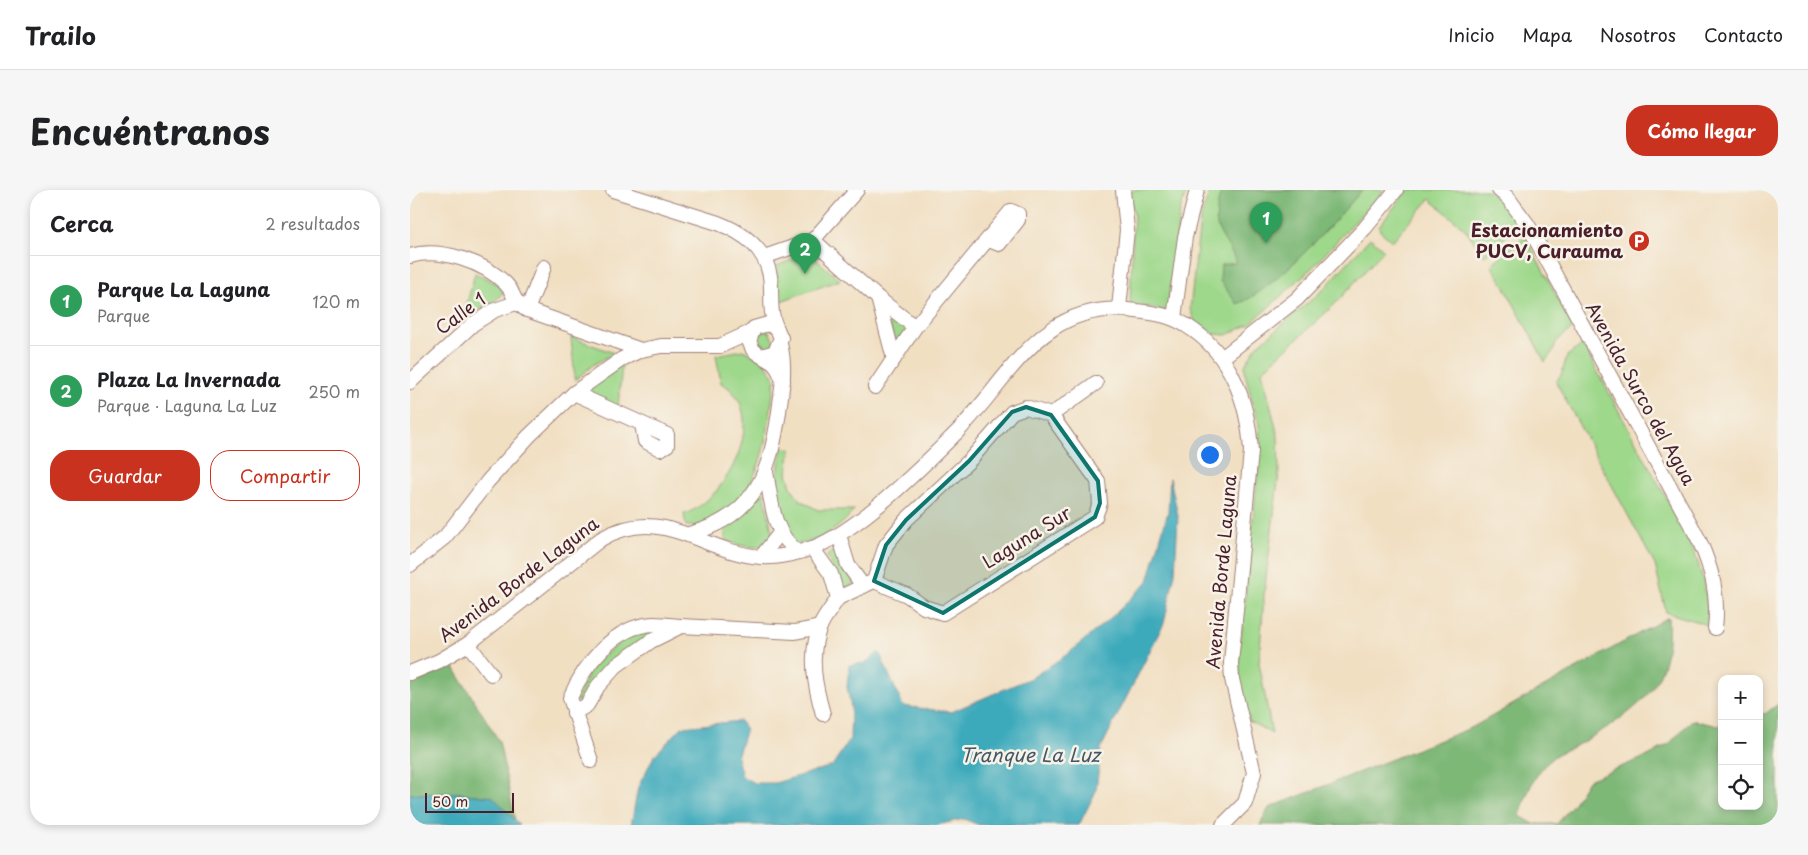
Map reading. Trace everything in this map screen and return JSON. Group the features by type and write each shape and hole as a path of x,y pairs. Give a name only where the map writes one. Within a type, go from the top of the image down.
{"street":[{"path":"764,257 812,240 857,190"},
{"path":"1119,308 1127,230 1123,190"},
{"path":"1174,318 1185,236 1196,190"},
{"path":"1223,357 1297,299 1317,280 1396,190"},
{"name":"Avenida Surco del Agua","path":"1499,190 1508,198 1528,225 1699,540 1707,558 1716,594 1715,628"},
{"path":"621,191 733,229 748,238 764,257 770,276 770,314 777,329 784,360 784,381 775,436 766,472 743,505 722,522 689,534"},
{"path":"812,240 878,298 915,327"},
{"path":"875,387 915,327 989,240"},
{"name":"Calle 1","path":"410,256 425,253 445,253 479,266 507,284 522,307 495,310 473,324 410,382"},
{"path":"544,267 522,307 641,350"},
{"path":"770,276 754,328 751,346 756,353 765,355 775,352 780,344"},
{"path":"878,298 894,359"},
{"name":"Avenida Borde Laguna","path":"410,673 439,661 468,644 610,534 631,526 654,525 689,534 717,546 761,557 805,550 839,535 895,489 959,430 1018,358 1036,340 1074,318 1119,308 1174,318 1204,338 1223,357 1236,386 1250,433 1252,451 1230,663 1254,773 1246,803 1223,825"},
{"path":"727,344 754,328 768,324 777,329"},
{"path":"1204,338 1222,343 1248,339"},
{"path":"1236,386 1239,357 1248,339"},
{"path":"410,565 445,537 488,481 523,442 574,393 622,359 641,350 661,346 709,347 727,344 751,346"},
{"path":"765,355 776,366 784,381"},
{"path":"823,714 814,682 814,651 820,627 838,598 869,583 886,545 906,520 968,461 1012,412 1026,407 1050,415 1096,383"},
{"path":"574,393 642,424"},
{"name":"Laguna Sur","path":"869,583 907,595 924,607 943,612 1095,517 1100,503 1098,481 1050,415"},
{"path":"766,472 780,533 787,544 805,550 831,574 838,598"},
{"path":"717,546 722,522"},
{"path":"761,557 780,533"},
{"path":"839,535 848,565 869,583"},
{"path":"591,761 570,698 579,677 591,660 621,634 651,624 795,632 820,627"},
{"path":"574,713 588,705 598,686 616,666 651,641 681,626"},
{"path":"468,644 491,674"}],"highlighted area":[{"path":"1026,407 1051,415 1098,481 1100,503 1095,517 943,613 874,581 886,545 906,520 969,461 1012,412"}],"green space":[{"path":"1128,190 1187,190 1180,211 1167,311 1131,304 1130,302 1134,214"},
{"path":"1210,190 1384,190 1313,267 1250,324 1227,335 1214,334 1194,320 1190,309 1200,221"},
{"path":"1222,190 1362,190 1285,271 1251,297 1237,304 1220,281 1221,265 1236,263 1220,233 1216,220"},
{"path":"1408,190 1487,190 1502,203 1517,223 1516,227 1484,256 1466,230 1430,199 1392,241 1380,231 1379,226"},
{"path":"1370,238 1384,250 1333,306 1262,371 1278,436 1279,473 1264,594 1259,663 1272,734 1249,721 1240,683 1239,659 1260,450 1259,425 1245,374 1245,365 1256,347 1323,290"},
{"path":"1522,238 1527,239 1573,328 1556,342 1553,351 1545,362 1491,265"},
{"path":"806,254 812,256 840,280 778,302 777,266"},
{"path":"475,273 499,285 503,293 494,302 463,318"},
{"path":"891,313 908,329 896,346 887,317"},
{"path":"769,331 775,345 771,350 758,338 758,332"},
{"path":"571,337 614,353 593,365 575,380"},
{"path":"1581,346 1584,347 1688,538 1703,580 1707,602 1707,625 1666,612 1655,565 1556,382 1562,373 1567,356"},
{"path":"743,350 753,355 770,369 775,379 770,418 760,459 753,478 743,495 729,509 705,523 696,526 686,526 684,514 700,506 715,492 728,474 738,454 743,433 743,413 736,396 721,383 716,355"},
{"path":"622,365 618,408 582,394"},
{"path":"782,447 791,449 787,473 791,487 800,500 818,510 854,510 828,534 812,541 795,545 788,534 778,498 778,473"},
{"path":"762,490 772,532 770,539 766,544 753,547 738,545 725,539 725,528"},
{"path":"833,551 839,551 854,583 843,589 840,587 827,556"},
{"path":"1668,617 1668,642 1664,662 1657,680 1647,695 1619,720 1551,759 1531,785 1520,816 1534,824 1557,824 1574,803 1588,780 1648,756 1669,744 1692,720 1718,726 1718,810 1763,810 1763,714 1778,704 1778,825 1260,825 1269,808 1473,727"},
{"path":"651,629 653,635 582,702 576,701 593,664 629,636"},
{"path":"453,666 499,741 515,820 493,797 458,793 410,794 410,685"}],"water":[{"name":"Tranque La Luz","path":"1170,478 1178,516 1175,573 1164,623 1101,748 1096,791 1079,825 979,825 964,819 937,825 631,825 638,787 654,756 682,727 740,721 746,729 737,757 742,776 754,783 775,783 832,766 850,739 851,708 847,687 849,665 865,663 879,652 903,706 951,712 1033,677 1069,653 1115,614 1148,581 1168,512"},
{"path":"458,793 493,797 520,825 410,825 410,794"}],"place":[{"name":"Estacionamiento PUCV, Curauma","path":"1639,241"},
{"name":"Parque La Laguna","path":"1266,243"},
{"name":"Plaza La Invernada","path":"805,274"}]}
